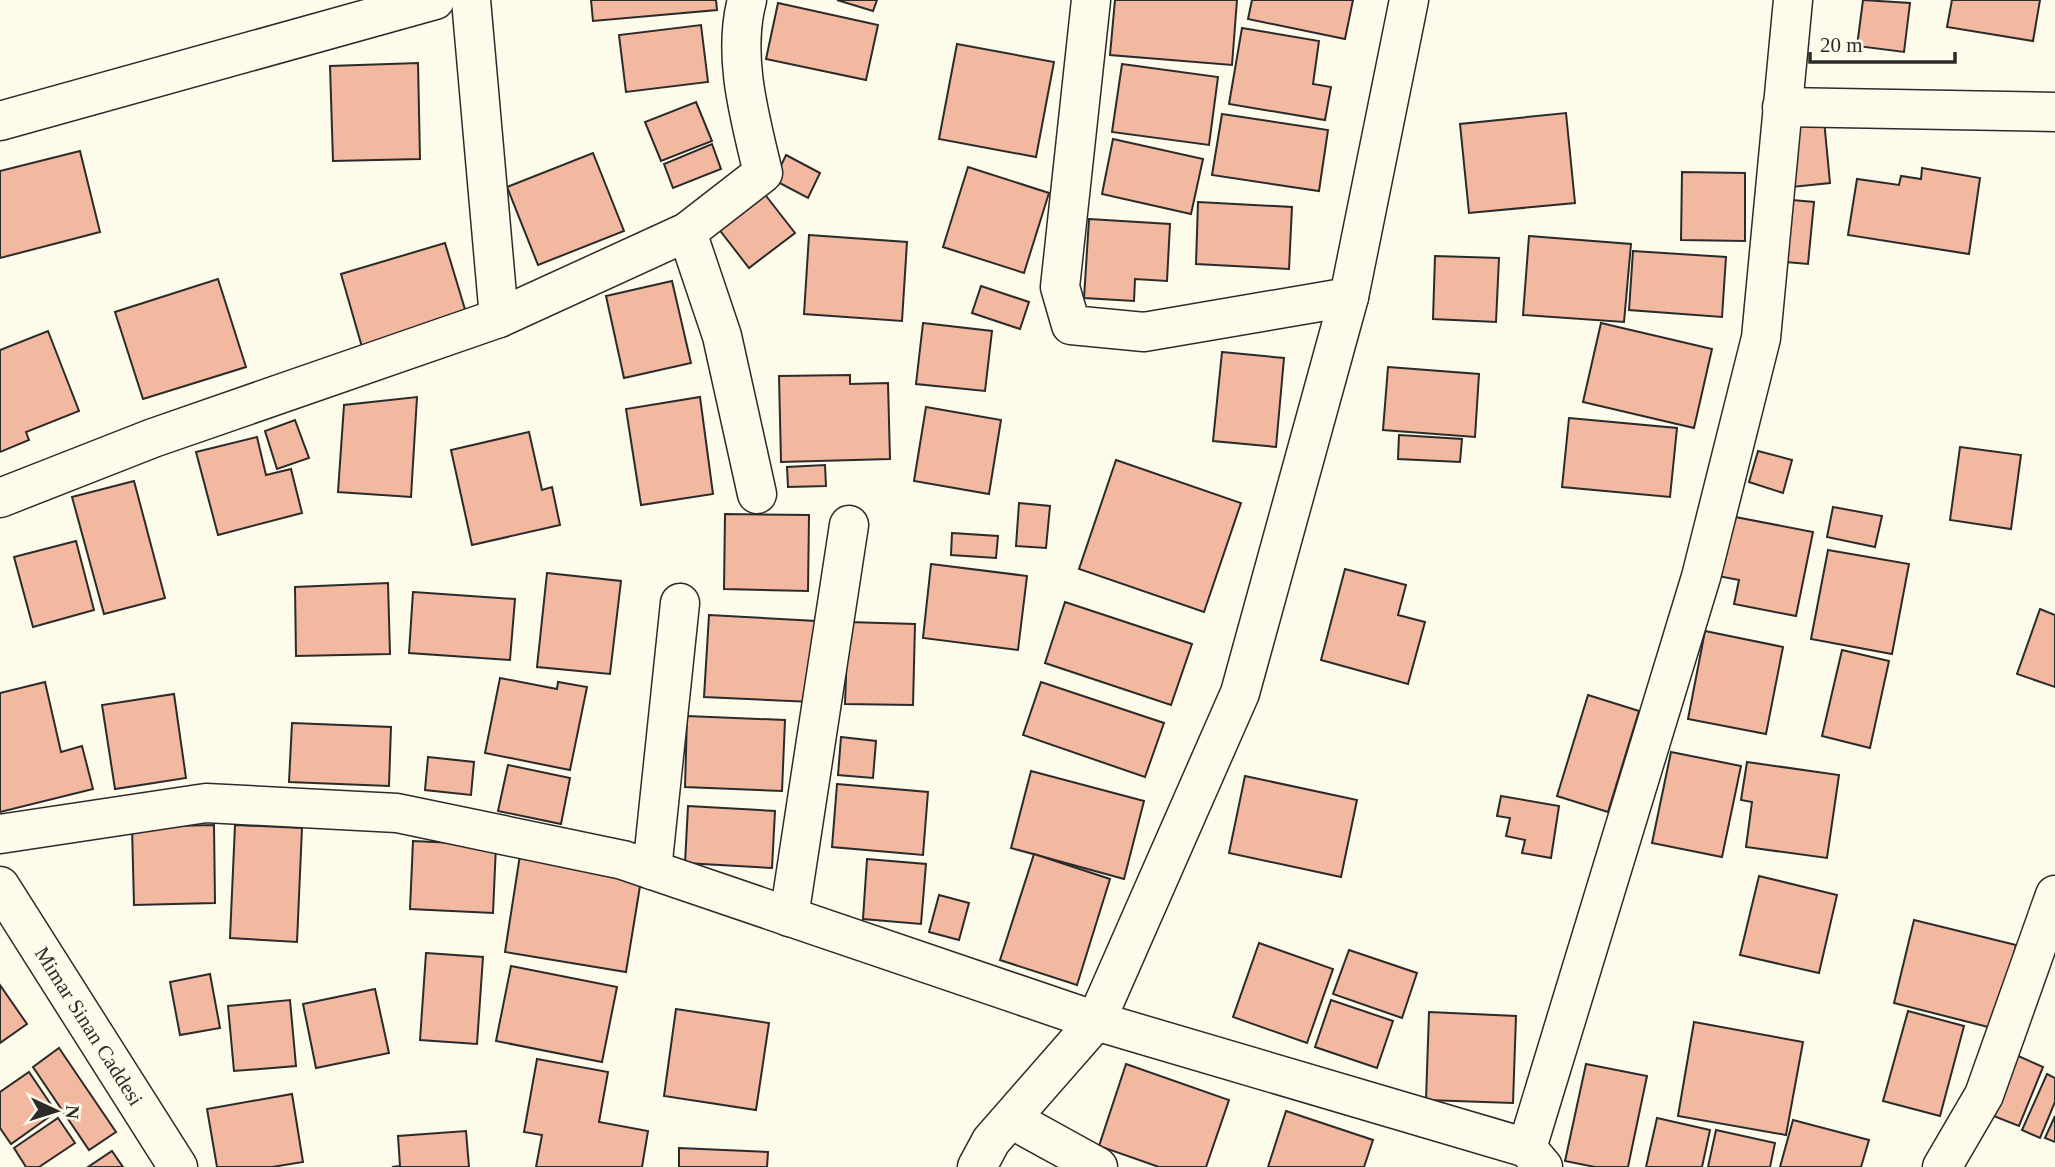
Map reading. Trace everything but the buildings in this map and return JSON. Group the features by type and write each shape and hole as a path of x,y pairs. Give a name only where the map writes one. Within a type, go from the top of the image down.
{"street":[{"path":"0,121 435,0"},
{"path":"471,0 499,318"},
{"path":"0,498 153,438 499,318 687,232 763,173 744,94 742,18 747,0"},
{"path":"1091,0 1060,288 1071,325 1144,332 1349,297"},
{"path":"977,1167 991,1142 1096,1021 1240,693 1349,297 1409,0"},
{"path":"0,834 205,803 397,813 623,860 1096,1021 1535,1158 1701,577 1761,338 1793,0"},
{"path":"1782,107 2055,112"},
{"path":"687,232 722,336 757,494"},
{"path":"789,917 849,525"},
{"path":"652,870 680,603"},
{"name":"Mimar Sinan Caddesi","path":"0,886 178,1167"},
{"path":"1942,1167 1984,1095 2055,895"},
{"path":"1011,1119 1098,1167"}]}
